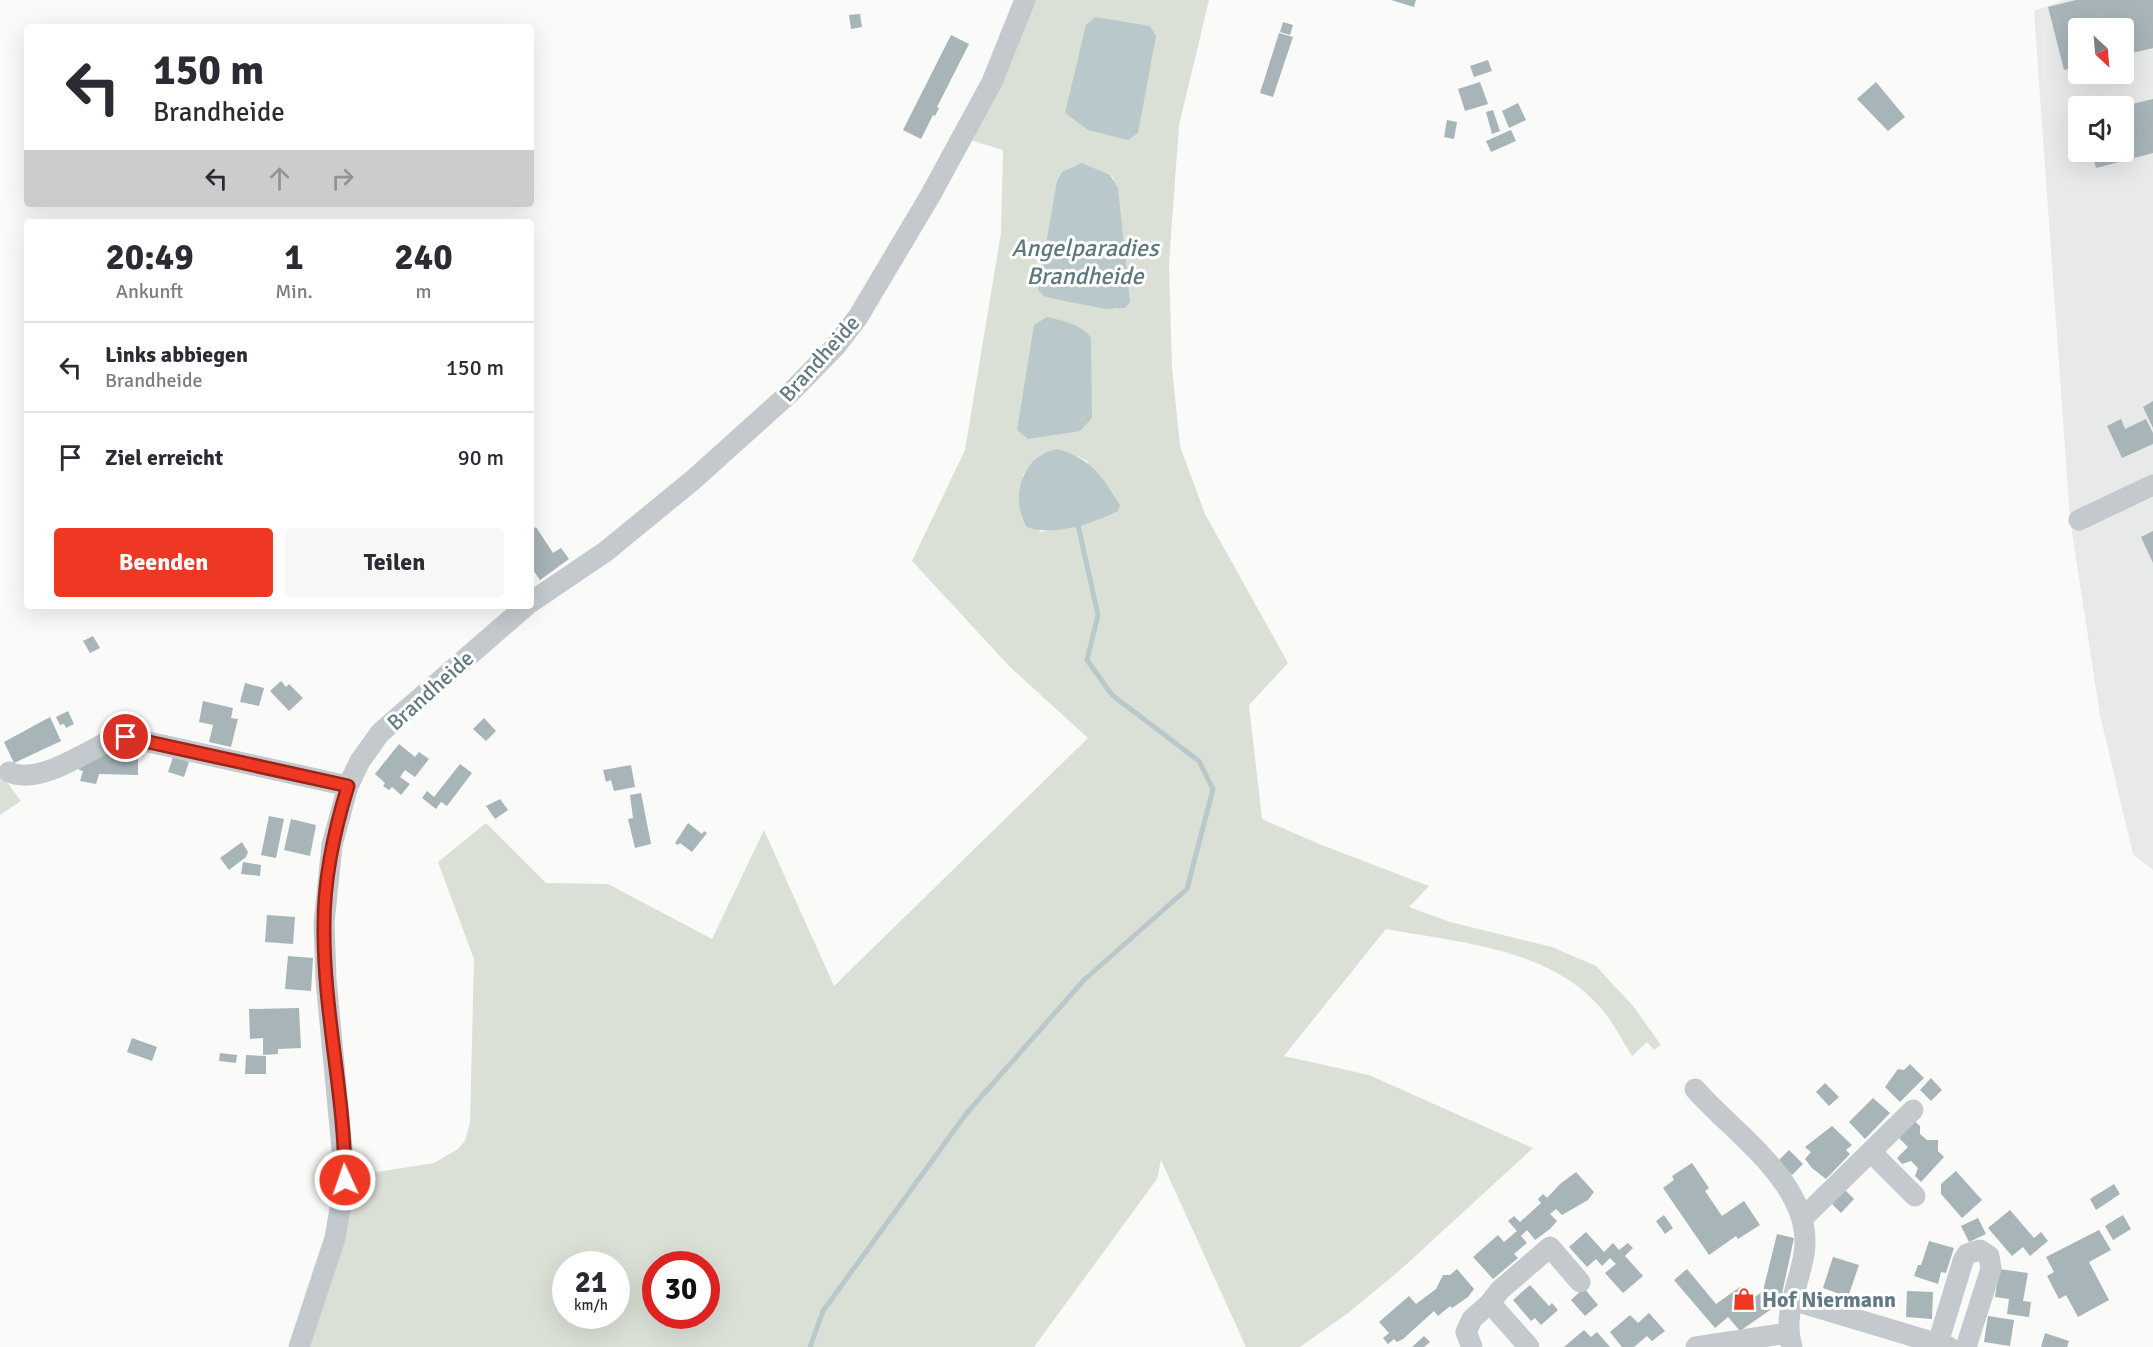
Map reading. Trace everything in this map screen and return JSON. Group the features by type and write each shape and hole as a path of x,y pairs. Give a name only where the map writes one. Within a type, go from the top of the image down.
{"street":[{"name":"Brandheide","path":"534,600 605,552 693,480 792,391 835,347 858,317 930,196 992,82 1025,0"},
{"path":"2079,520 2153,485"},
{"name":"Brandheide","path":"299,1347 335,1238 345,1180 326,980 324,923 332,844 348,786 360,761 380,734 523,609"},
{"path":"9,772 18,776 46,770 66,763 117,737 126,737 348,786"},
{"path":"1695,1089 1777,1174 1792,1194 1803,1218 1804,1253 1792,1300 1790,1340 1696,1347"},
{"path":"1803,1218 1913,1110"},
{"path":"1871,1152 1915,1196"},
{"path":"1472,1347 1466,1332 1472,1319 1490,1303 1500,1290 1550,1247 1580,1282"},
{"path":"1792,1300 1944,1345 1963,1261 1967,1254 1980,1250 1989,1256 1991,1269 1966,1347"},
{"path":"1490,1303 1520,1344"}],"shaded area":[{"path":"1029,0 1209,0 1179,125 1169,264 1172,368 1180,446 1205,514 1288,663 1249,705 1262,819 1319,844 1429,886 1409,907 1450,922 1552,947 1596,966 1633,1006 1661,1045 1654,1050 1647,1042 1632,1056 1605,1013 1584,991 1560,974 1533,962 1474,945 1386,929 1284,1056 1369,1075 1533,1148 1399,1271 1348,1313 1300,1347 1246,1347 1161,1160 1157,1179 1034,1347 305,1347 353,1166 377,1172 434,1163 458,1149 465,1141 470,1123 474,959 438,862 486,823 546,883 608,884 712,939 764,830 834,986 1088,738 1010,667 912,561 965,450 1001,233 1003,150 967,139","holes":["1082,163 1113,177 1118,309 1045,297","1058,449 1088,461 1099,520 1040,532 1023,475 1030,465 1046,452"]},
{"path":"2064,0 2153,0 2153,870 2133,854 2100,715 2070,519 2034,11"},
{"path":"0,773 21,801 0,815"}],"water":[{"path":"1095,17 1150,26 1156,36 1138,133 1128,140 1088,130 1065,113 1086,25"},
{"name":"Angelparadies Brandheide","path":"1082,163 1110,175 1118,188 1130,302 1125,308 1105,309 1045,297 1038,290 1057,181 1062,172"},
{"name":"Angelparadies Brandheide","path":"1047,317 1077,326 1091,338 1092,418 1080,431 1028,439 1017,430 1034,325"},
{"path":"1058,449 1080,458 1095,470 1120,505 1118,511 1073,528 1049,531 1026,527 1019,504 1024,476 1028,468 1041,455"}],"building":[{"path":"1391,0 1416,0 1414,7"},
{"path":"2076,0 2153,0 2153,48 2134,53 2134,18 2068,18 2068,69 2064,70 2048,7"},
{"path":"860,14 862,27 851,29 849,15"},
{"path":"1283,22 1293,25 1290,35 1280,32"},
{"path":"1279,33 1293,37 1273,97 1260,93"},
{"path":"951,35 969,44 937,107 939,108 935,116 933,115 921,139 903,130"},
{"path":"1488,60 1492,71 1474,77 1470,66"},
{"path":"1480,82 1488,104 1465,111 1458,89"},
{"path":"1876,82 1905,117 1888,131 1857,99"},
{"path":"2153,99 2153,153 2134,158 2134,104"},
{"path":"1518,103 1526,120 1509,128 1502,111"},
{"path":"1493,110 1500,131 1492,134 1486,112"},
{"path":"1447,120 1457,122 1454,139 1444,137"},
{"path":"1511,130 1516,141 1491,152 1486,141"},
{"path":"2094,162 2119,162 2096,168"},
{"path":"2153,401 2153,428 2143,407"},
{"path":"2121,419 2125,429 2146,419 2153,433 2153,444 2122,458 2107,426"},
{"path":"536,527 553,553 561,548 569,559 540,580 534,571 534,528"},
{"path":"2153,531 2153,563 2141,537"},
{"path":"93,636 100,648 90,653 83,641"},
{"path":"281,681 286,687 289,684 303,698 289,711 270,691"},
{"path":"245,683 264,688 259,706 240,702"},
{"path":"203,701 233,708 231,718 238,719 231,747 209,742 213,725 199,722"},
{"path":"68,711 74,724 66,728 64,724 60,725 56,717"},
{"path":"50,717 61,741 14,763 4,742"},
{"path":"484,718 496,731 486,741 473,729"},
{"path":"399,744 415,757 419,752 429,759 415,777 405,770 400,777 410,784 401,795 392,787 389,790 383,786 385,783 375,774"},
{"path":"99,750 138,750 138,775 99,774 96,784 80,781 83,771 79,770 81,759"},
{"path":"173,757 189,762 184,777 168,772"},
{"path":"460,764 472,773 447,806 441,802 436,809 422,798 427,791 434,797"},
{"path":"631,765 635,787 614,791 611,780 606,782 603,770"},
{"path":"641,793 651,844 635,848 628,819 633,818 630,795"},
{"path":"500,799 508,810 495,819 486,806"},
{"path":"269,816 284,819 276,858 261,855"},
{"path":"291,819 316,825 310,856 284,850"},
{"path":"688,823 702,834 704,831 707,833 692,852 680,843 678,845 675,843"},
{"path":"242,842 248,852 246,857 229,870 220,858"},
{"path":"243,862 261,865 260,876 241,874"},
{"path":"267,915 295,917 293,944 265,942"},
{"path":"288,956 313,958 311,991 285,989"},
{"path":"299,1008 301,1048 278,1049 278,1054 263,1055 263,1038 250,1039 249,1009"},
{"path":"132,1038 157,1047 152,1061 127,1052"},
{"path":"220,1053 237,1055 236,1063 219,1061"},
{"path":"246,1055 266,1056 266,1074 245,1074"},
{"path":"1910,1064 1924,1078 1900,1102 1885,1087 1898,1069 1904,1070"},
{"path":"1931,1078 1942,1090 1931,1101 1920,1090"},
{"path":"1825,1083 1839,1097 1829,1106 1816,1092"},
{"path":"1873,1098 1890,1113 1865,1139 1849,1122"},
{"path":"1913,1120 1920,1126 1920,1134 1927,1140 1938,1140 1938,1151 1944,1157 1921,1182 1915,1176 1918,1168 1911,1161 1902,1164 1897,1158 1908,1147 1897,1136"},
{"path":"1832,1126 1852,1145 1846,1150 1850,1154 1826,1179 1805,1159 1811,1152 1805,1147"},
{"path":"1789,1150 1803,1164 1792,1175 1778,1161"},
{"path":"1692,1163 1709,1188 1705,1191 1722,1216 1744,1201 1760,1225 1738,1239 1736,1236 1709,1255 1663,1188 1674,1180 1672,1176"},
{"path":"1956,1171 1982,1200 1962,1218 1941,1194 1941,1184"},
{"path":"1576,1172 1594,1192 1588,1200 1562,1215 1556,1209 1550,1214 1557,1221 1535,1240 1527,1230 1521,1236 1527,1243 1514,1254 1518,1258 1493,1279 1473,1257 1498,1235 1504,1242 1517,1231 1508,1221 1514,1216 1520,1222 1541,1203 1538,1199 1543,1194 1547,1198"},
{"path":"2114,1184 2120,1194 2096,1210 2090,1199"},
{"path":"1845,1190 1854,1199 1841,1213 1831,1203"},
{"path":"2010,1210 2034,1238 2041,1232 2048,1241 2030,1256 2023,1247 2012,1256 1988,1228"},
{"path":"1664,1215 1673,1228 1665,1234 1656,1221"},
{"path":"2123,1215 2131,1229 2113,1240 2105,1226"},
{"path":"1978,1218 1986,1234 1969,1242 1961,1226"},
{"path":"2099,1230 2111,1250 2089,1262 2109,1300 2078,1317 2066,1295 2059,1299 2047,1276 2054,1272 2046,1257"},
{"path":"1586,1232 1604,1252 1613,1243 1619,1250 1628,1243 1633,1248 1625,1256 1643,1276 1623,1293 1605,1273 1616,1264 1610,1258 1602,1266 1596,1259 1587,1267 1569,1247"},
{"path":"1777,1234 1794,1238 1780,1303 1740,1331 1728,1317 1715,1328 1674,1280 1687,1269 1716,1304 1740,1287 1751,1300 1763,1291"},
{"path":"1929,1241 1954,1248 1946,1273 1941,1272 1938,1284 1914,1276 1918,1265 1921,1265"},
{"path":"1833,1257 1859,1265 1848,1297 1823,1288"},
{"path":"1457,1269 1474,1289 1468,1297 1452,1308 1450,1306 1438,1316 1434,1311 1403,1339 1397,1342 1394,1339 1388,1344 1383,1338 1389,1333 1379,1322 1409,1296 1416,1304 1436,1289 1443,1275 1450,1275"},
{"path":"1999,1269 2028,1273 2023,1301 2031,1302 2029,1317 2007,1314 2009,1299 1995,1297"},
{"path":"1530,1285 1549,1306 1552,1303 1558,1310 1541,1325 1535,1318 1531,1321 1513,1300"},
{"path":"1584,1288 1598,1305 1585,1316 1571,1300"},
{"path":"1907,1291 1933,1292 1932,1319 1906,1317"},
{"path":"1649,1313 1665,1331 1652,1341 1647,1336 1634,1347 1622,1347 1610,1332 1630,1315 1638,1323"},
{"path":"1988,1316 2014,1320 2010,1346 1984,1342"},
{"path":"1584,1330 1591,1337 1597,1332 1610,1347 1564,1347"},
{"path":"2045,1333 2069,1341 2067,1347 2041,1347"},
{"path":"1424,1336 1430,1342 1424,1347 1412,1347"}],"waterway":[{"path":"810,1347 823,1311 966,1114 1084,980 1187,889 1213,789 1199,761 1112,695 1087,660 1098,615 1078,525"}],"place":[{"name":"Hof Niermann","path":"1744,1299"}],"route":[{"path":"126,737 303,774 348,786 332,844 324,923 326,980 345,1180"}]}
